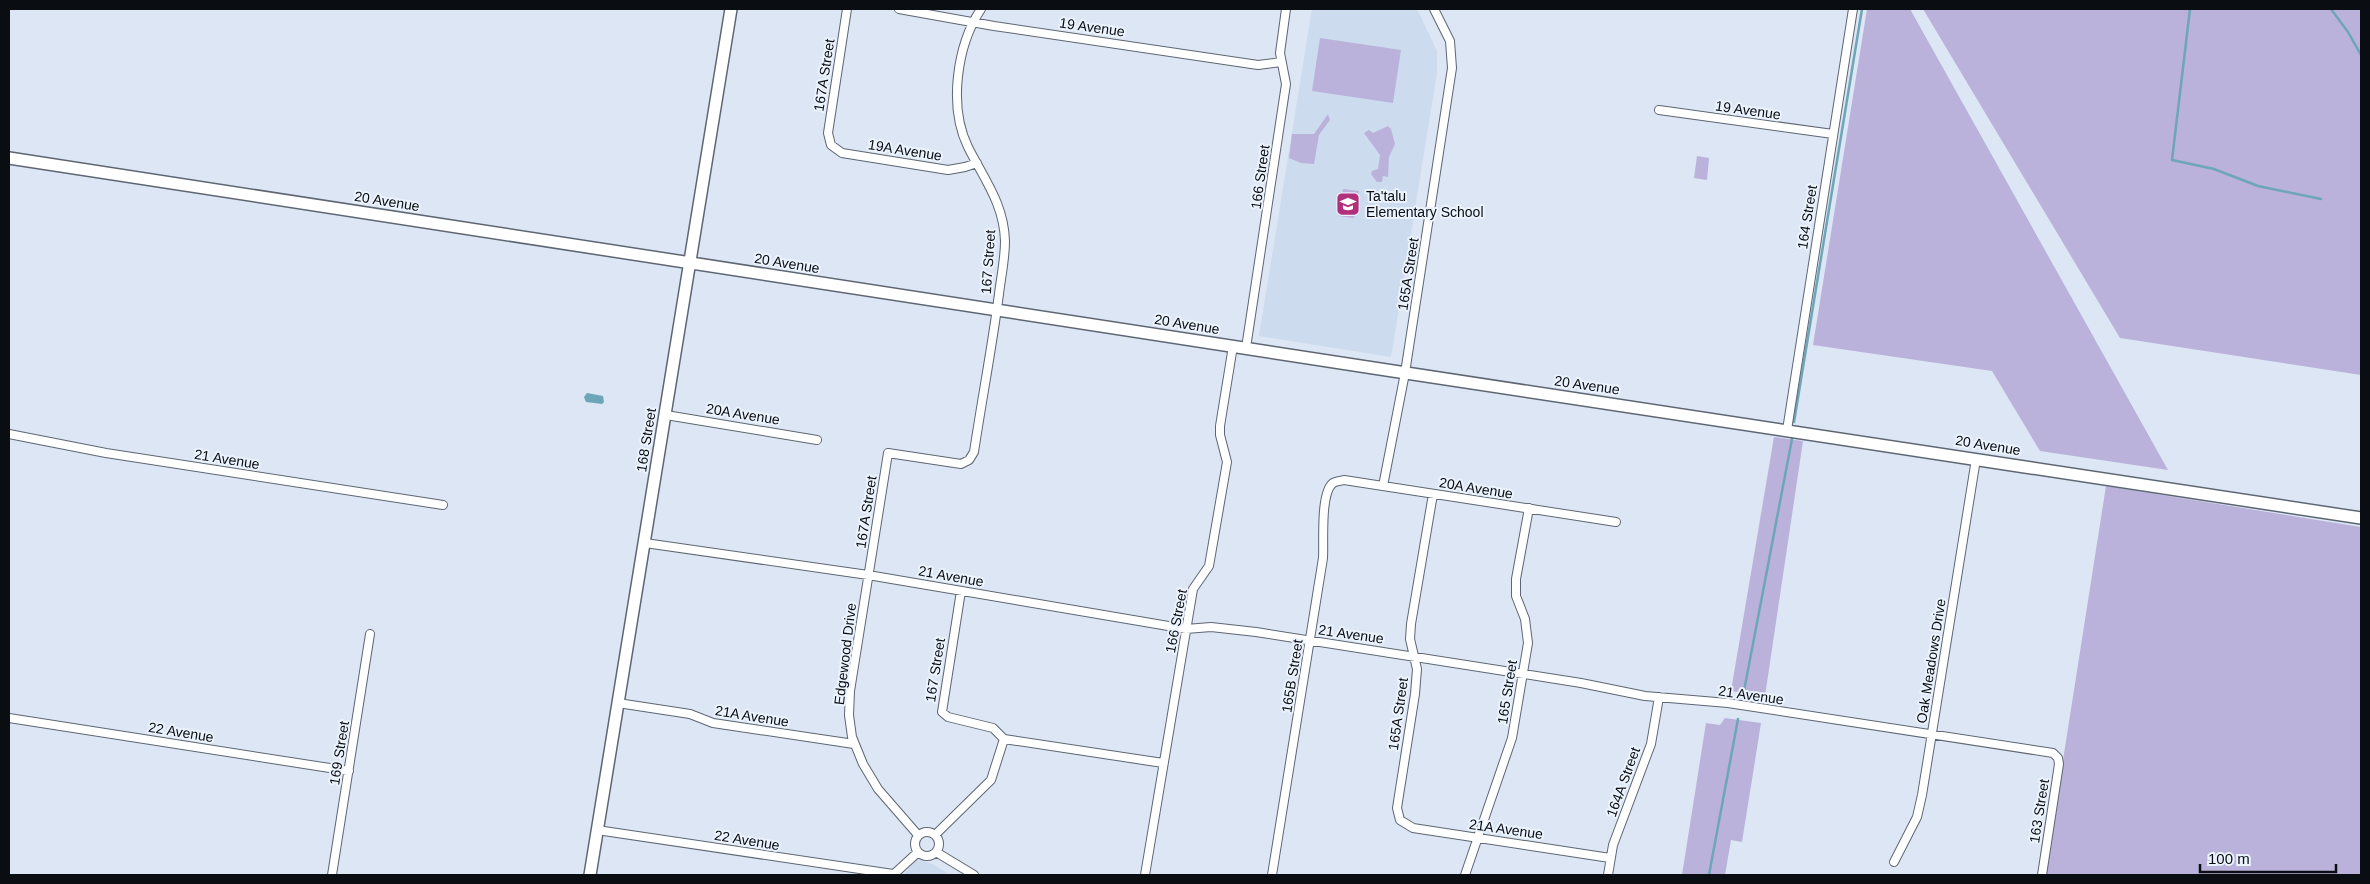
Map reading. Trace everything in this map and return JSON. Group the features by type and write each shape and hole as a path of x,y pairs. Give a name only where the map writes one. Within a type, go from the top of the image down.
{"street":[{"name":"168 Street","path":"590,875 731,9"},
{"name":"167A Street","path":"831,146 828,133 847,9"},
{"name":"19 Avenue","path":"899,9 1258,65 1281,62"},
{"name":"167 Street","path":"888,453 960,464 969,460 974,452 997,310 1005,243 1004,227 992,190 964,135 958,101 963,50 981,9"},
{"name":"166 Street","path":"1246,348 1286,84 1280,53 1286,9"},
{"name":"165A Street","path":"1383,486 1405,373 1452,68 1450,41 1434,9"},
{"name":"164 Street","path":"1787,430 1853,9"},
{"name":"19 Avenue","path":"1659,110 1833,134"},
{"name":"19A Avenue","path":"831,146 842,153 948,170 959,169 977,163"},
{"name":"20 Avenue","path":"9,158 2361,518"},
{"name":"166 Street","path":"1145,875 1193,589 1209,566 1227,462 1220,435 1220,426 1233,346"},
{"name":"20A Avenue","path":"666,414 817,440"},
{"name":"21 Avenue","path":"9,434 106,453 443,505"},
{"name":"167A Street","path":"868,575 888,453"},
{"name":"Oak Meadows Drive","path":"1894,862 1917,817 1976,459"},
{"name":"20A Avenue","path":"1334,483 1344,480 1616,522"},
{"name":"165B Street","path":"1272,875 1324,558 1324,506 1328,490 1334,483"},
{"name":"165A Street","path":"1400,820 1397,808 1417,670 1410,639 1433,494"},
{"name":"165 Street","path":"1465,875 1512,738 1528,643 1525,618 1516,596 1516,580 1528,508"},
{"name":"21 Avenue","path":"645,543 868,575 1186,629 1211,627 1229,629 1414,656 1658,697 1728,704 2053,753"},
{"name":"Edgewood Drive","path":"868,575 850,691 849,715 854,744 878,789 918,835"},
{"name":"167 Street","path":"961,591 942,712 948,717 993,728 1004,739"},
{"name":"169 Street","path":"332,875 370,634"},
{"name":"164A Street","path":"1608,875 1610,858 1651,744 1658,697"},
{"name":"21A Avenue","path":"618,703 690,714 713,723 854,744"},
{"name":"22 Avenue","path":"9,718 348,770"},
{"path":"935,835 991,780 1004,739 1163,763"},
{"name":"163 Street","path":"2042,875 2059,764 2058,758 2053,753"},
{"name":"21A Avenue","path":"1400,820 1413,828 1610,858"},
{"name":"22 Avenue","path":"597,830 893,875"},
{"path":"925,832 935,835 939,845 936,852 925,857 917,853 914,846 918,835 925,832"},
{"path":"936,852 974,875"},
{"path":"893,875 917,853"}],"shaded area":[{"name":"Ta'talu Elementary School","path":"1312,9 1417,9 1437,51 1437,73 1391,357 1259,336"},
{"path":"1867,9 1910,9 2168,470 2040,451 1992,371 1813,345"},
{"path":"1923,9 2361,9 2361,375 2120,338"},
{"path":"1320,38 1401,50 1393,103 1312,91"},
{"path":"1328,114 1330,120 1319,135 1314,164 1301,163 1289,158 1292,134 1314,134"},
{"path":"1388,126 1391,129 1395,144 1389,157 1388,177 1383,176 1382,182 1377,182 1371,174 1372,171 1378,169 1380,155 1364,133 1369,130 1373,133"},
{"path":"1697,156 1709,158 1707,180 1694,178"},
{"path":"1343,189 1359,191 1354,218 1339,216"},
{"path":"1774,437 1803,441 1765,696 1731,691"},
{"path":"2106,486 2361,527 2361,875 2045,875"},
{"path":"1725,718 1761,723 1742,842 1731,840 1725,875 1682,875 1706,723 1720,725"},
{"path":"916,859 933,864 950,875 904,875"}],"water":[{"path":"587,393 603,396 604,402 602,404 586,402 584,397"}],"waterway":[{"path":"1794,422 1862,9"},
{"path":"2190,9 2172,160 2214,169 2258,186 2321,199"},
{"path":"2331,9 2348,32 2361,55"},
{"path":"1744,691 1792,439"},
{"path":"1709,875 1738,719"}],"place":[{"name":"Ta'talu Elementary School","path":"1348,204"}]}
